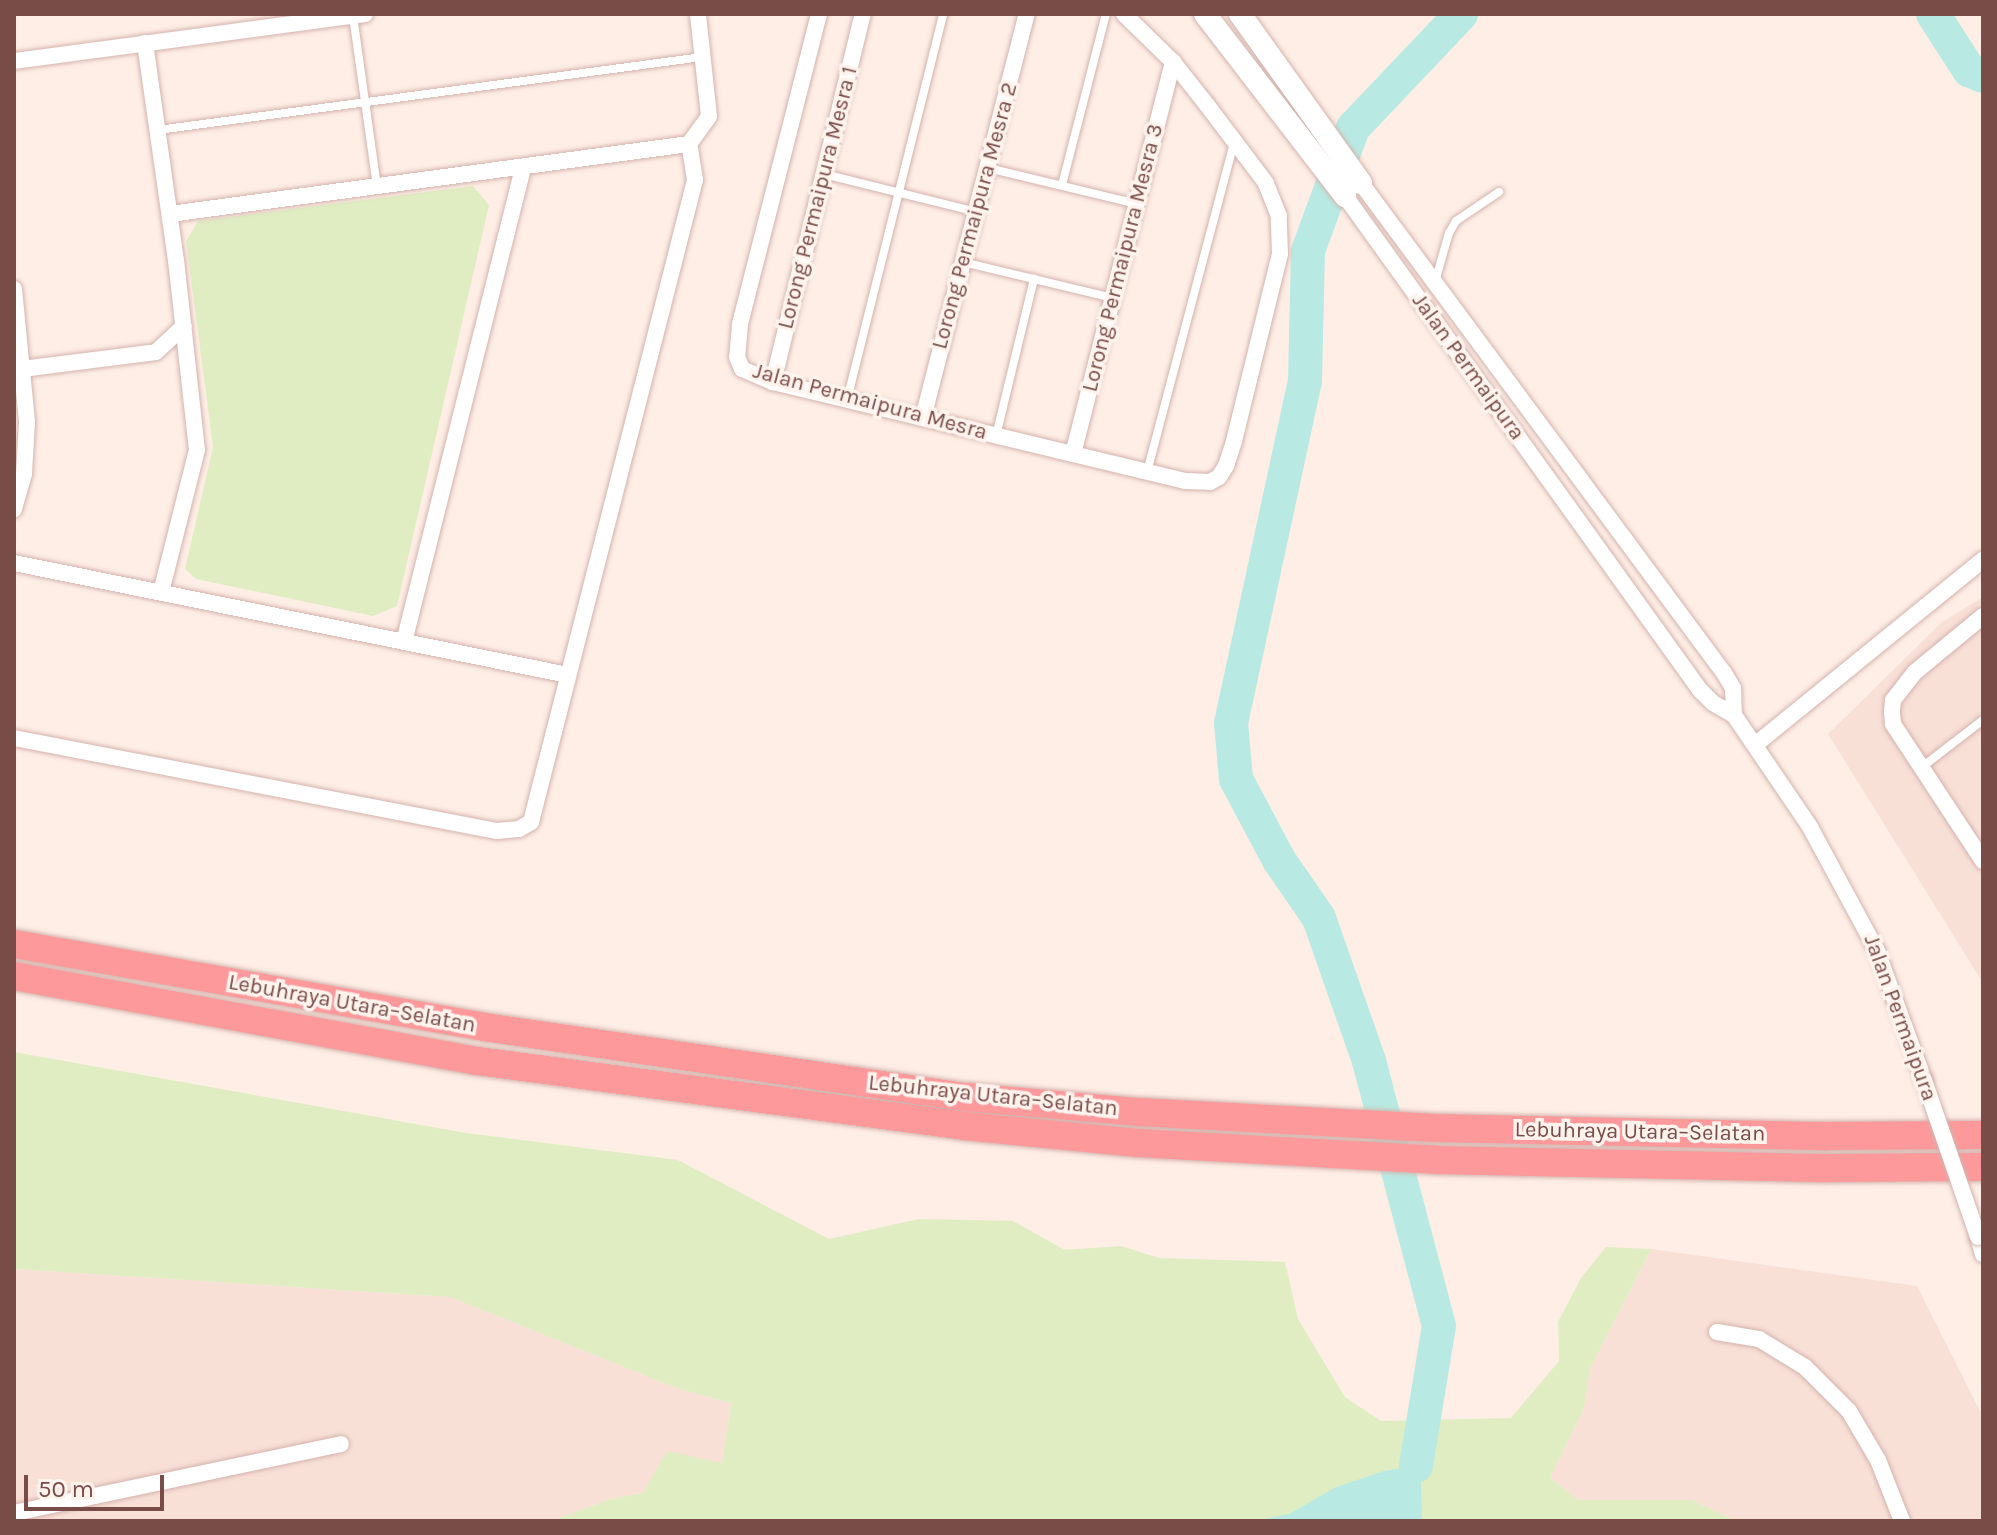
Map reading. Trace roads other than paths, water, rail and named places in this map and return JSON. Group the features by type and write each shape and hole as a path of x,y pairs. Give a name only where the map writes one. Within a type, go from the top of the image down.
{"highway":[{"name":"Lebuhraya Utara–Selatan","path":"14,944 484,1027 966,1097 1435,1128 1827,1136 1983,1135"},
{"name":"Lebuhraya Utara–Selatan","path":"14,976 478,1061 964,1126 1137,1143 1437,1160 1829,1168 1983,1167"}],"main road":[{"name":"Jalan Permaipura","path":"1205,14 1291,128 1353,189"},
{"name":"Jalan Permaipura","path":"1240,14 1306,110 1353,189"}],"street":[{"path":"14,738 497,831 519,829 531,822 695,180 689,144 709,116 698,14"},
{"name":"Jalan Permaipura Mesra","path":"819,14 740,325 737,357 742,369 773,382 1185,481 1210,482 1219,477 1226,466 1234,441 1280,254 1279,216 1266,183 1234,141"},
{"name":"Lorong Permaipura Mesra 1","path":"773,382 863,14"},
{"name":"Lorong Permaipura Mesra 2","path":"923,418 1027,14"},
{"path":"1124,14 1173,62 1234,141"},
{"path":"14,61 145,43 248,22 359,15"},
{"path":"145,43 170,214 197,450 161,592"},
{"name":"Lorong Permaipura Mesra 3","path":"1073,454 1173,62"},
{"path":"170,214 689,144"},
{"path":"404,642 523,167"},
{"name":"Jalan Permaipura","path":"1353,189 1435,283 1724,673 1733,688 1734,715"},
{"name":"Jalan Permaipura","path":"1353,189 1700,690 1713,703 1734,715 1810,827 1860,914 1893,989 1983,1254"},
{"path":"14,289 19,370 27,422 24,474 14,510"},
{"path":"19,370 156,352 184,326"},
{"path":"1755,745 1983,560"},
{"path":"14,563 568,675"},
{"path":"1983,616 1915,672 1893,700 1893,724 1977,839 1983,861"},
{"path":"1717,1332 1759,1339 1805,1367 1849,1411 1878,1460 1902,1521"},
{"path":"14,1513 341,1444"}],"lane":[{"path":"847,400 896,193 943,14"},
{"path":"1062,185 1106,14"},
{"path":"359,15 365,102 377,186"},
{"path":"158,130 703,57"},
{"path":"1147,472 1234,141"},
{"path":"987,168 1137,204"},
{"path":"824,174 976,212"},
{"path":"1435,283 1449,233 1456,221 1499,192"},
{"path":"963,262 1113,298"},
{"path":"996,436 1034,279"},
{"path":"1922,767 1983,720"}],"water":[{"path":"1416,1466 1421,1476 1422,1521 1254,1521 1289,1514 1336,1487 1384,1471"}],"waterway":[{"path":"1416,1466 1439,1326 1369,1061 1319,918 1279,860 1236,779 1231,723 1305,381 1308,251 1353,128 1461,14"},
{"path":"1933,14 1969,70 1983,76"}]}
